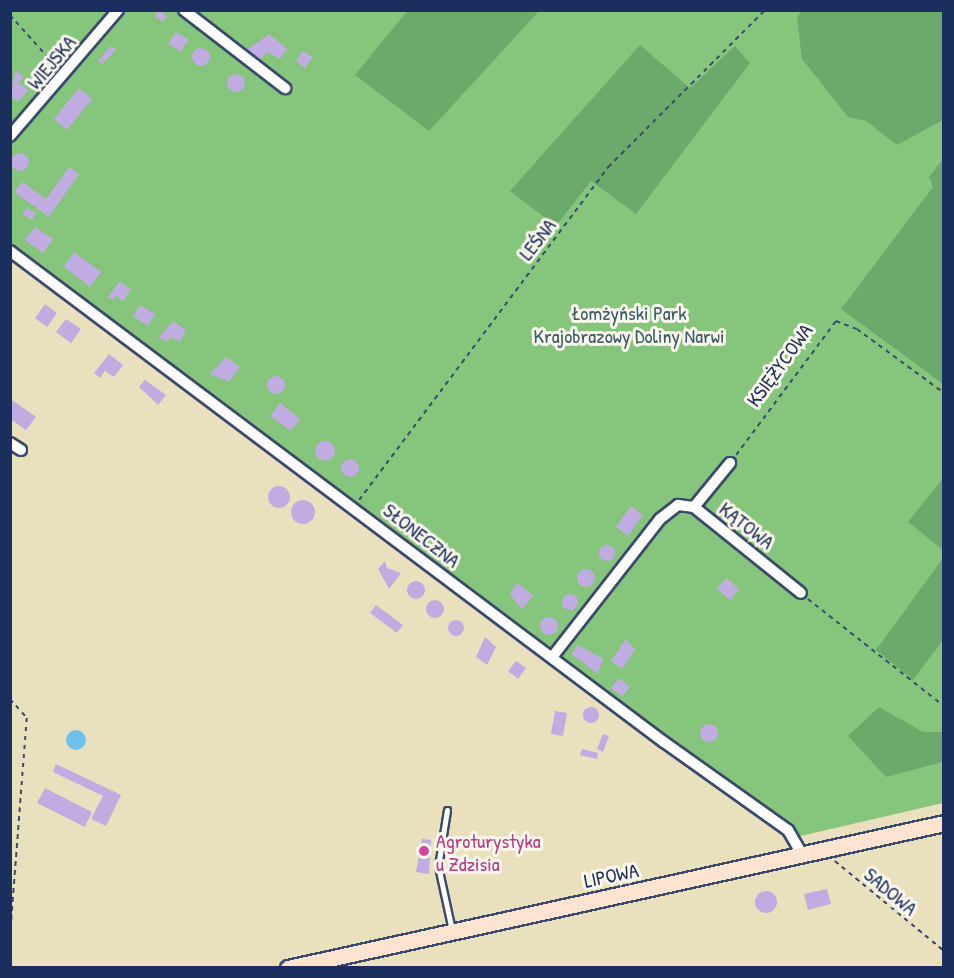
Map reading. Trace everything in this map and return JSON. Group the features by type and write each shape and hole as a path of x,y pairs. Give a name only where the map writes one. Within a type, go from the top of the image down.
{"main road":[{"name":"LIPOWA","path":"288,968 944,823"}],"street":[{"name":"WIEJSKA","path":"10,136 118,10"},
{"path":"184,10 285,88"},
{"name":"SŁONECZNA","path":"10,251 355,505 553,656 788,830 802,854"},
{"path":"10,443 21,450"},
{"path":"694,507 730,463"},
{"name":"KĄTOWA","path":"553,656 660,519 678,505 694,507 801,593"}],"lane":[{"path":"447,810 438,866 452,931"}],"path":[{"name":"LEŚNA","path":"355,505 608,167 765,10"},
{"path":"10,15 53,63"},
{"name":"KSIĘŻYCOWA","path":"730,463 836,321 857,329 944,393"},
{"path":"801,593 944,706"},
{"path":"10,699 27,718 10,939"},
{"name":"SADOWA","path":"825,849 944,951"}],"green space":[{"path":"408,10 539,11 429,131 355,75"},
{"name":"Łomżyński Park Krajobrazowy Doliny Narwi","path":"10,11 943,11 943,803 792,838 11,257"},
{"path":"801,11 943,11 943,120 897,145 866,121 848,117 802,59 797,18"},
{"path":"640,45 690,88 735,46 750,63 636,214 591,181 556,226 510,191"},
{"path":"943,159 943,384 841,309 933,187 929,177"},
{"path":"943,478 943,550 908,522"},
{"path":"943,558 943,640 913,680 876,650"},
{"path":"879,707 923,732 943,732 943,762 886,777 848,736"}],"water":[{"path":"72,730 80,730 86,736 86,744 80,750 72,750 66,744 66,736"}],"building":[{"path":"159,10 167,16 163,22 155,16"},
{"path":"176,32 188,39 181,52 168,44"},
{"path":"269,34 287,49 280,59 267,52 259,61 245,51"},
{"path":"110,46 116,50 102,64 98,61"},
{"path":"201,48 207,51 210,57 207,63 201,66 195,63 192,57 195,51"},
{"path":"303,51 313,57 305,68 296,61"},
{"path":"16,70 24,77 18,83 28,90 18,102 10,95"},
{"path":"232,74 240,74 245,79 243,90 232,92 227,87 227,79"},
{"path":"79,88 92,99 67,130 54,119"},
{"path":"20,153 26,156 29,162 26,168 20,171 14,168 11,162 14,156"},
{"path":"69,167 79,174 49,217 14,192 22,182 46,199"},
{"path":"27,208 36,213 32,220 23,214"},
{"path":"35,227 53,239 43,253 25,240"},
{"path":"74,252 101,272 90,287 64,267"},
{"path":"120,281 131,290 123,301 116,296 113,300 108,297"},
{"path":"45,304 57,313 47,327 35,318"},
{"path":"140,305 155,314 148,326 133,316"},
{"path":"66,319 81,329 71,343 56,332"},
{"path":"173,321 186,330 180,342 172,337 166,342 159,337"},
{"path":"109,354 123,365 114,377 105,371 100,378 94,373"},
{"path":"226,357 240,367 229,382 210,374"},
{"path":"276,376 282,379 285,385 282,391 276,394 270,391 267,385 270,379"},
{"path":"145,380 166,395 158,405 139,387"},
{"path":"12,400 36,417 26,430 10,419"},
{"path":"280,403 300,419 291,431 270,416"},
{"path":"325,441 332,444 335,451 332,458 325,461 318,458 315,451 318,444"},
{"path":"350,459 356,462 359,468 356,474 350,477 344,474 341,468 344,462"},
{"path":"275,486 283,486 290,493 290,501 283,508 275,508 268,501 268,493"},
{"path":"303,500 308,501 314,507 314,517 308,523 303,524 298,523 292,517 291,512 292,507 298,501"},
{"path":"631,506 643,515 628,536 616,527"},
{"path":"604,545 610,545 615,553 613,559 604,561 599,556 599,550"},
{"path":"385,561 387,568 401,573 389,589 378,569"},
{"path":"586,569 592,572 595,578 592,584 586,587 580,584 577,578 580,572"},
{"path":"726,578 739,589 730,600 717,589"},
{"path":"412,581 420,581 425,586 423,597 412,599 407,594 407,586"},
{"path":"517,583 533,595 522,610 510,594"},
{"path":"567,594 573,594 578,602 576,608 567,610 562,605 562,599"},
{"path":"435,600 441,603 444,609 441,615 435,618 429,615 426,609 429,603"},
{"path":"376,605 403,625 397,633 370,613"},
{"path":"549,617 555,620 558,626 555,632 549,635 543,632 540,626 543,620"},
{"path":"453,620 459,620 464,628 462,634 453,636 448,631 448,625"},
{"path":"485,637 496,647 487,665 476,657"},
{"path":"626,639 635,650 622,669 611,661"},
{"path":"578,645 603,659 598,674 571,654"},
{"path":"516,661 526,668 518,679 508,671"},
{"path":"619,678 630,687 622,697 611,688"},
{"path":"591,707 597,709 599,715 597,721 591,723 585,721 583,715 585,709"},
{"path":"555,711 567,713 563,736 551,734"},
{"path":"709,724 715,727 718,733 715,739 709,742 703,739 700,733 703,727"},
{"path":"603,734 609,736 603,752 597,749"},
{"path":"582,749 598,753 597,759 580,755"},
{"path":"56,764 121,795 106,826 91,819 103,796 53,772"},
{"path":"45,788 92,812 85,827 37,803"},
{"path":"422,839 431,840 429,874 416,872"},
{"path":"827,889 831,904 808,910 804,894"},
{"path":"766,891 774,894 777,902 774,910 766,913 758,910 755,902 758,894"}],"place":[{"name":"Agroturystyka u Zdzisia","path":"424,851"}]}
